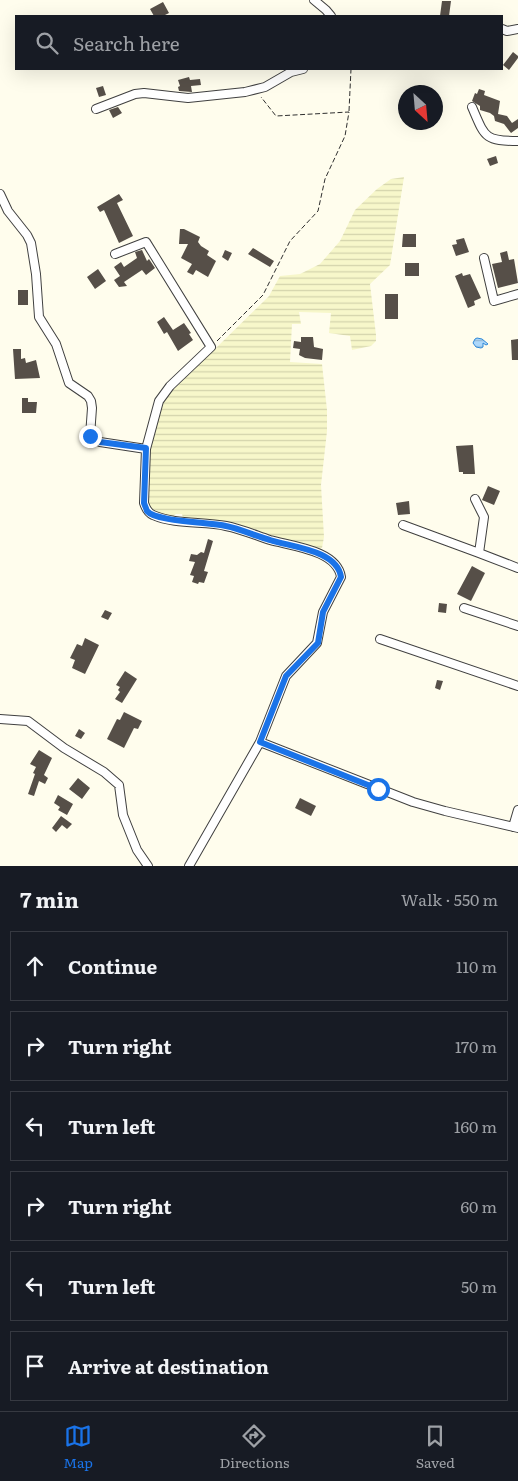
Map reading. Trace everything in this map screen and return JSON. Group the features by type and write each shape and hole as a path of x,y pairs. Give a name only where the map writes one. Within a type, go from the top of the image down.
{"street":[{"path":"314,0 330,15"},
{"path":"503,30 518,30"},
{"path":"96,109 135,94 188,98 256,90 291,72 299,70"},
{"path":"472,107 481,130 490,138 518,141"},
{"path":"0,194 8,212 27,235 31,243 36,274 39,317 50,331 56,344 69,383 88,396 91,401 90,436 100,442 146,448"},
{"path":"115,254 146,242 211,347 170,386 159,401 146,448 144,503 147,511 153,515 176,520 226,526 272,541 310,550 332,561 340,571 340,581 323,612 318,643 286,676 260,742 189,866"},
{"path":"484,258 494,301 518,294"},
{"path":"475,499 484,517 479,553"},
{"path":"403,525 518,568"},
{"path":"464,608 518,626"},
{"path":"380,639 518,686"},
{"path":"0,718 28,721 64,748 104,772 119,785 123,815 138,850 148,866"},
{"path":"260,742 413,802 445,811 515,828 518,810"}],"path":[{"path":"211,347 263,295 290,241 318,211 325,179 346,136 351,70"},
{"path":"256,90 276,116 349,112"}],"green space":[{"path":"404,177 390,265 370,284 376,341 371,346 352,350 350,336 329,333 331,313 299,312 301,324 292,324 290,362 322,364 327,410 327,431 321,485 324,537 322,548 317,550 242,527 183,518 182,514 176,514 172,517 153,512 147,506 149,446 162,403 269,296 280,276 300,274 320,264 340,241 355,210 377,189 391,179"}],"water":[{"path":"477,338 482,339 488,344 483,343 481,348 476,347 473,343"}],"building":[{"path":"442,1 451,1 449,15 440,15"},
{"path":"163,2 169,13 153,15 150,9"},
{"path":"513,52 518,58 509,70 503,65"},
{"path":"189,77 190,80 200,79 201,85 191,86 192,92 179,91 178,80"},
{"path":"103,86 106,95 99,97 96,88"},
{"path":"479,89 485,91 484,95 500,101 498,114 507,116 512,123 518,119 518,128 511,133 504,124 495,121 494,116 490,113 480,110 480,106 472,101"},
{"path":"118,107 122,113 113,118 109,110"},
{"path":"496,156 498,163 490,166 487,159"},
{"path":"119,194 123,200 117,203 133,236 119,243 104,210 100,212 97,207"},
{"path":"180,229 200,237 198,242 209,251 207,255 216,261 208,277 196,270 193,275 187,272 192,264 181,258 188,244 179,244"},
{"path":"403,234 416,234 416,247 402,247"},
{"path":"464,238 469,252 456,256 452,245 457,244 456,240"},
{"path":"253,248 274,261 270,267 248,254"},
{"path":"142,250 147,261 149,259 155,268 146,275 142,270 124,282 127,286 119,287 114,280 120,276 114,267 121,262 124,267 137,258 135,252"},
{"path":"225,250 232,253 228,261 222,257"},
{"path":"507,251 509,260 514,259 518,283 498,288 492,264 502,262 500,253"},
{"path":"405,263 419,263 419,276 405,276"},
{"path":"98,269 106,281 95,289 87,277"},
{"path":"462,273 463,276 470,274 481,298 474,301 475,305 468,308 455,276"},
{"path":"18,290 28,290 28,305 18,305"},
{"path":"385,294 398,294 398,319 385,319"},
{"path":"164,317 173,330 184,323 191,333 189,334 193,340 178,351 167,332 164,334 157,322"},
{"path":"301,337 313,337 314,347 323,349 322,360 305,358 299,355 300,349 293,348 294,341 301,342"},
{"path":"518,339 518,360 512,360 511,340"},
{"path":"13,349 21,349 21,359 25,358 26,363 36,360 40,378 15,379"},
{"path":"22,398 28,398 28,402 37,402 36,413 22,413"},
{"path":"473,445 475,474 463,474 463,472 459,472 456,446"},
{"path":"488,486 500,491 494,505 482,500"},
{"path":"409,501 410,514 398,515 396,503"},
{"path":"208,539 213,541 204,571 208,572 204,583 199,582 198,584 192,582 194,576 190,575 195,562 189,561 191,554 204,553"},
{"path":"472,566 485,573 471,601 457,594"},
{"path":"439,603 447,604 446,613 438,612"},
{"path":"105,610 112,613 108,620 101,617"},
{"path":"85,638 99,645 85,674 72,668 75,660 70,658 77,644 82,646"},
{"path":"125,671 137,679 122,703 115,699 120,692 118,690 120,687 116,685"},
{"path":"437,680 443,681 440,690 435,688"},
{"path":"124,712 142,721 138,729 134,728 124,748 107,739 117,719 120,720"},
{"path":"79,729 85,733 81,739 75,736"},
{"path":"39,750 52,758 44,775 48,778 45,784 39,781 34,796 28,794 36,767 30,764"},
{"path":"78,778 90,788 82,799 69,789"},
{"path":"58,795 73,804 67,815 58,810 60,807 54,803"},
{"path":"300,798 316,806 311,816 295,808"},
{"path":"61,816 72,824 67,829 62,825 56,832 52,828"}],"route":[{"path":"90,436 100,442 146,448 144,503 147,511 153,515 176,520 226,526 272,541 310,550 337,565 341,577 323,612 318,643 286,676 260,742 378,789"}]}
